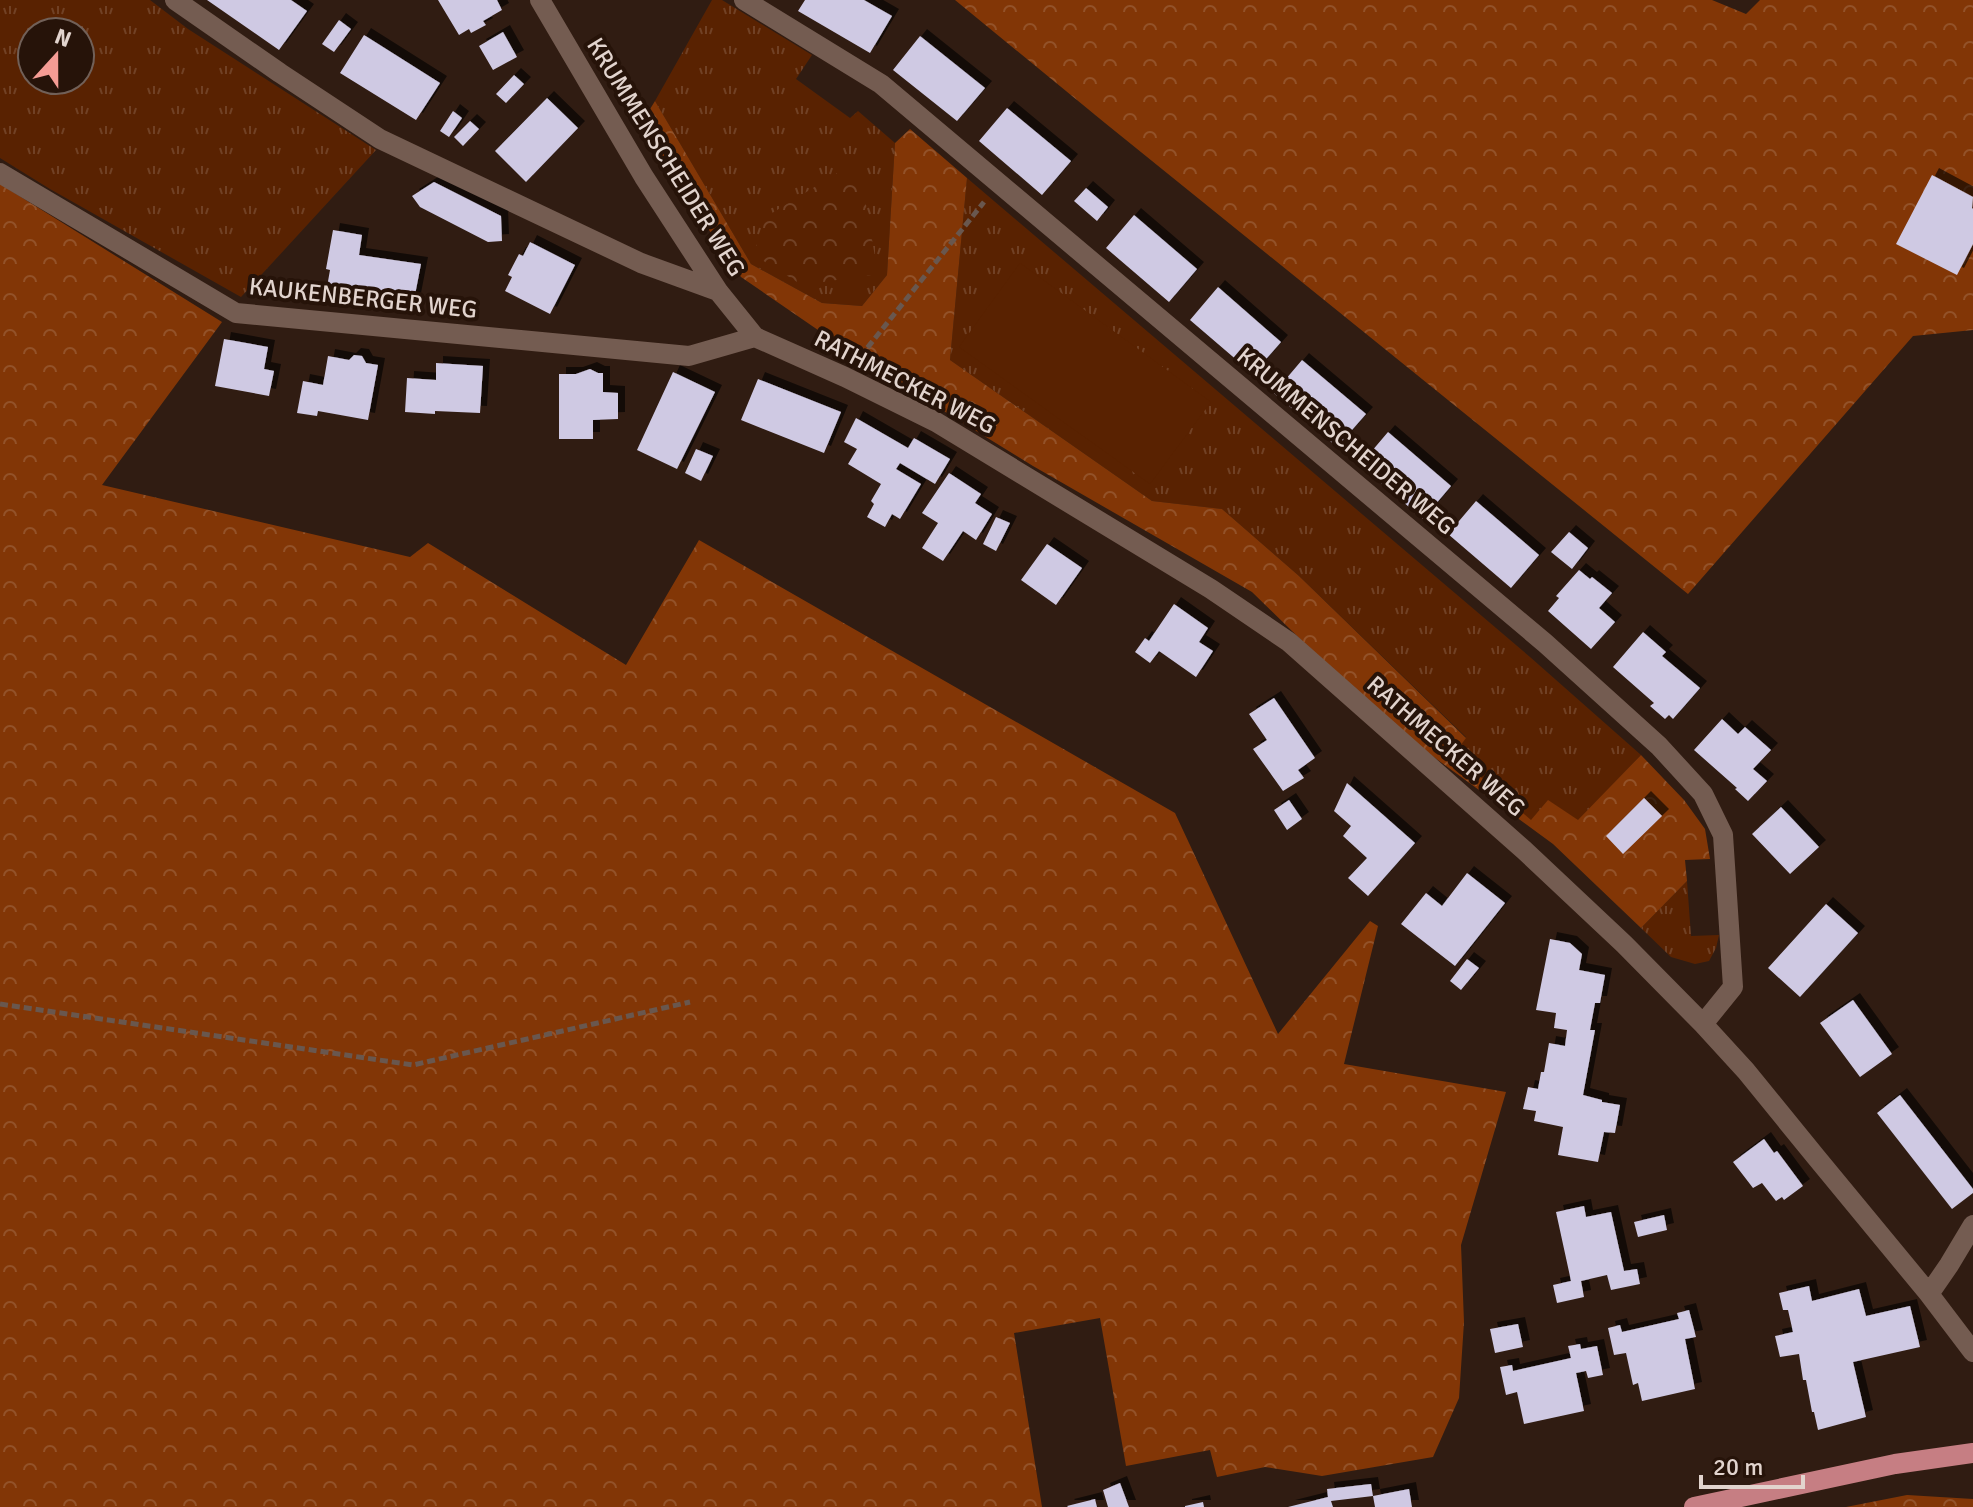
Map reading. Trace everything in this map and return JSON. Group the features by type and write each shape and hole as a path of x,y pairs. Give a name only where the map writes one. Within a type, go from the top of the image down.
{"main road":[{"path":"1694,1507 1895,1464 1973,1453"}],"street":[{"path":"175,0 380,139 641,263 718,291"},
{"name":"KRUMMENSCHEIDER WEG","path":"540,0 644,177 718,291 755,337"},
{"name":"KRUMMENSCHEIDER WEG","path":"744,0 881,84 1545,643 1659,746 1703,794 1723,835 1733,987 1703,1024"},
{"name":"KAUKENBERGER WEG","path":"0,173 236,313 689,356 755,337"},
{"name":"RATHMECKER WEG","path":"755,337 936,422 1211,589 1289,642 1524,850 1703,1024 1746,1071 1973,1352"},
{"path":"1929,1294 1973,1225"}],"path":[{"path":"845,377 999,183"},
{"path":"0,1004 413,1065 690,1002"}],"green space":[{"path":"0,0 150,0 188,29 376,150 241,297 0,158"},
{"path":"712,0 722,0 812,55 796,79 850,118 858,111 895,143 887,275 862,306 822,303 751,264 655,101"},
{"path":"955,0 1712,0 1746,14 1760,0 1973,0 1973,330 1913,336 1688,594"},
{"path":"655,101 751,264 822,303 862,306 887,275 895,143 910,129 967,178 950,360 1152,501 1222,509 1299,576 1466,738 1454,754 1531,820 1548,800 1578,820 1641,755 1684,800 1705,829 1710,859 1685,860 1687,881 1641,928 1553,844 1383,720 1252,592 1033,466 866,363 741,277 639,127"},
{"path":"839,172 864,193 878,274 802,285 754,255 764,218"},
{"path":"967,178 1641,755 1578,821 1531,821 1453,753 1466,737 1299,576 1222,509 1152,501 950,360"},
{"path":"0,184 222,322 102,485 410,557 428,543 626,665 699,540 1175,813 1278,1034 1370,921 1378,926 1344,1064 1506,1092 1461,1245 1464,1322 1459,1398 1433,1457 1322,1476 1265,1467 1217,1477 1210,1450 1126,1466 1100,1318 1014,1333 1042,1507 0,1507"},
{"path":"1020,263 1211,402 1150,484 959,347"},
{"path":"1687,881 1691,936 1719,935 1709,961 1695,964 1671,957 1641,928"},
{"path":"1907,1495 1973,1499 1973,1507 1846,1507"}],"building":[{"path":"207,0 291,0 307,11 279,50"},
{"path":"438,0 497,0 502,10 483,21 486,25 459,35"},
{"path":"805,0 864,0 892,16 870,53 798,11"},
{"path":"339,20 351,29 334,52 322,44"},
{"path":"503,32 517,57 493,70 479,46"},
{"path":"364,35 440,83 416,120 340,73"},
{"path":"920,36 985,88 957,121 893,70"},
{"path":"514,75 524,84 506,103 496,94"},
{"path":"547,98 578,128 526,182 495,151"},
{"path":"1007,108 1071,161 1042,195 979,141"},
{"path":"453,111 462,118 449,137 440,131"},
{"path":"470,121 479,129 463,146 454,137"},
{"path":"1932,175 1973,197 1973,244 1957,275 1896,244"},
{"path":"434,182 501,216 502,241 488,242 420,207 412,196"},
{"path":"1086,188 1108,207 1097,221 1074,201"},
{"path":"1134,215 1197,269 1169,302 1106,248"},
{"path":"333,230 362,235 359,255 421,264 414,300 327,287 330,270 326,269"},
{"path":"530,242 575,265 550,314 505,291 512,277 508,275 519,254 523,256"},
{"path":"1218,287 1281,342 1253,374 1190,320"},
{"path":"224,339 268,347 264,369 274,371 269,396 215,386"},
{"path":"354,355 362,356 366,363 378,365 368,420 318,411 317,416 297,413 303,381 323,385 328,356 349,360"},
{"path":"1302,360 1366,414 1337,447 1274,393"},
{"path":"436,363 483,366 480,413 405,412 407,378 436,380"},
{"path":"590,369 603,373 603,392 618,393 618,419 593,420 593,439 559,439 559,374 576,374"},
{"path":"673,372 715,392 677,469 637,450"},
{"path":"758,379 841,412 824,453 741,420"},
{"path":"856,418 908,448 914,438 950,459 935,484 900,463 896,469 921,484 900,519 892,514 885,527 867,517 874,504 871,501 881,484 848,464 857,449 844,442"},
{"path":"1388,432 1451,486 1423,519 1360,465"},
{"path":"696,449 713,456 701,481 685,473"},
{"path":"949,473 981,494 975,503 992,514 976,540 963,531 943,561 922,548 938,523 922,513"},
{"path":"1476,501 1539,555 1511,588 1448,534"},
{"path":"996,517 1010,523 996,551 983,544"},
{"path":"1569,532 1588,548 1572,569 1551,552"},
{"path":"1047,544 1082,568 1056,605 1021,580"},
{"path":"1579,570 1612,593 1599,608 1615,622 1591,649 1548,611 1559,598 1556,596"},
{"path":"1174,604 1208,628 1199,642 1213,651 1196,677 1159,651 1150,663 1135,652 1145,638 1149,641"},
{"path":"1643,632 1666,652 1662,656 1700,688 1673,719 1669,715 1665,719 1650,706 1654,703 1613,667"},
{"path":"1274,698 1315,758 1298,770 1304,778 1283,791 1253,749 1267,740 1249,714"},
{"path":"1722,719 1738,734 1745,727 1771,750 1753,769 1767,781 1748,801 1694,750"},
{"path":"1347,783 1415,843 1368,896 1348,878 1367,858 1343,836 1351,826 1334,811"},
{"path":"1644,798 1662,816 1623,854 1606,836"},
{"path":"1289,800 1302,819 1287,830 1274,810"},
{"path":"1781,807 1819,847 1790,874 1752,834"},
{"path":"1467,873 1505,903 1455,966 1401,924 1426,893 1442,906"},
{"path":"1826,904 1858,933 1800,997 1768,968"},
{"path":"1550,939 1570,943 1582,954 1579,970 1605,975 1600,1003 1595,1003 1590,1030 1595,1030 1583,1095 1620,1105 1615,1133 1604,1132 1598,1162 1558,1155 1563,1127 1534,1121 1536,1111 1523,1109 1528,1087 1538,1089 1549,1043 1565,1046 1567,1030 1554,1028 1556,1013 1536,1010"},
{"path":"1467,959 1479,968 1461,990 1450,981"},
{"path":"1853,1000 1892,1054 1860,1077 1820,1023"},
{"path":"1900,1095 1973,1189 1973,1193 1952,1209 1877,1113"},
{"path":"1764,1139 1803,1186 1784,1200 1782,1197 1776,1201 1762,1183 1753,1188 1733,1162"},
{"path":"1584,1206 1586,1217 1611,1212 1624,1271 1637,1269 1640,1284 1611,1290 1607,1275 1581,1281 1584,1297 1557,1303 1553,1285 1571,1281 1556,1212"},
{"path":"1664,1215 1667,1230 1638,1237 1634,1222"},
{"path":"1809,1286 1812,1301 1859,1289 1866,1316 1910,1306 1920,1347 1853,1362 1866,1417 1818,1430 1806,1380 1803,1380 1799,1354 1780,1357 1775,1336 1793,1332 1788,1310 1783,1310 1779,1293"},
{"path":"1689,1310 1696,1337 1685,1339 1695,1389 1642,1401 1638,1383 1633,1385 1626,1353 1614,1355 1608,1328 1620,1325 1622,1332 1679,1319 1677,1313"},
{"path":"1518,1324 1523,1347 1495,1353 1490,1329"},
{"path":"1580,1344 1581,1349 1597,1346 1603,1375 1588,1378 1586,1371 1576,1373 1584,1411 1524,1424 1517,1392 1506,1395 1500,1367 1512,1365 1513,1371 1571,1358 1568,1346"},
{"path":"1120,1483 1129,1507 1108,1507 1103,1490"},
{"path":"1371,1484 1373,1496 1331,1501 1333,1507 1288,1507 1328,1497 1327,1489"},
{"path":"1409,1489 1412,1507 1375,1507 1373,1496"},
{"path":"1095,1499 1097,1507 1067,1506"},
{"path":"1203,1502 1204,1507 1185,1507 1185,1506"}]}
